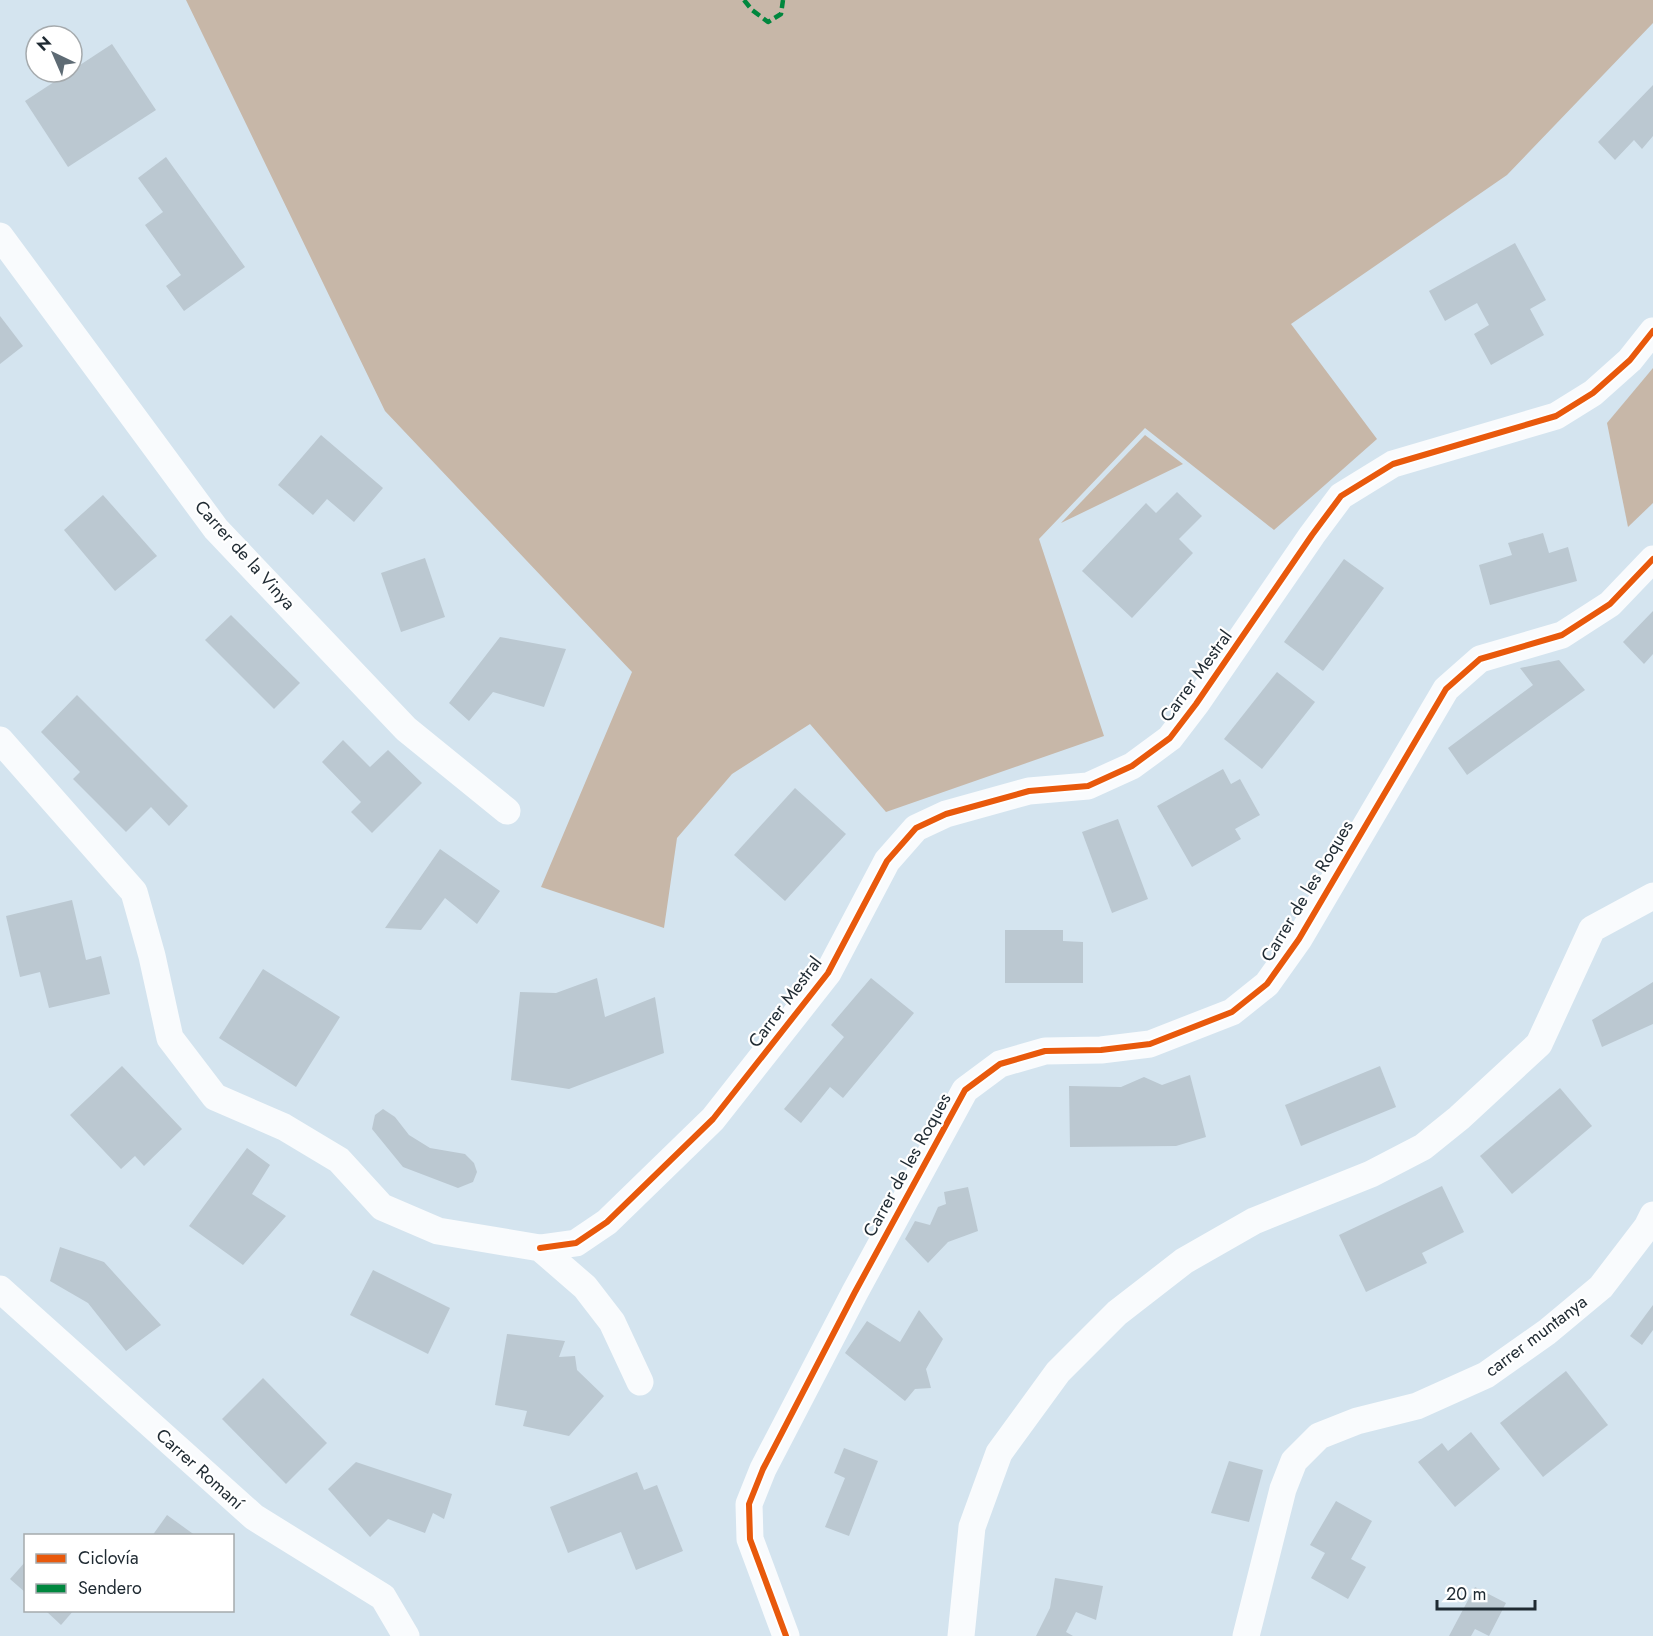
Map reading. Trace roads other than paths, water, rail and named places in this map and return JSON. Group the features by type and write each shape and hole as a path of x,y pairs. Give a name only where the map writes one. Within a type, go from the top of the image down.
{"street":[{"name":"Carrer de la Vinya","path":"0,236 216,529 405,729 507,811"},
{"name":"Carrer Mestral","path":"540,1248 576,1243 607,1222 713,1119 828,973 887,861 916,828 946,814 1029,791 1088,786 1132,766 1170,738 1341,496 1393,464 1556,416 1593,393 1630,360 1653,331"},
{"name":"Carrer de les Roques","path":"786,1636 750,1539 749,1504 763,1469 855,1292 965,1090 1000,1064 1045,1051 1101,1050 1150,1044 1232,1012 1268,984 1299,939 1446,689 1480,659 1562,635 1610,604 1653,559"},
{"path":"0,740 134,892 152,956 170,1038 215,1097 284,1127 339,1160 382,1207 438,1231 540,1248 585,1287 612,1322 640,1382"},
{"path":"961,1636 972,1527 999,1453 1058,1372 1117,1313 1184,1261 1254,1221 1371,1174 1423,1147 1459,1118 1539,1044 1592,929 1653,896"},
{"name":"carrer muntanya","path":"1246,1636 1283,1490 1294,1461 1319,1436 1357,1421 1417,1406 1494,1369 1546,1332 1601,1287 1647,1227 1653,1215"},
{"name":"Carrer Romaní","path":"0,1289 254,1517 383,1597 406,1636"}]}
